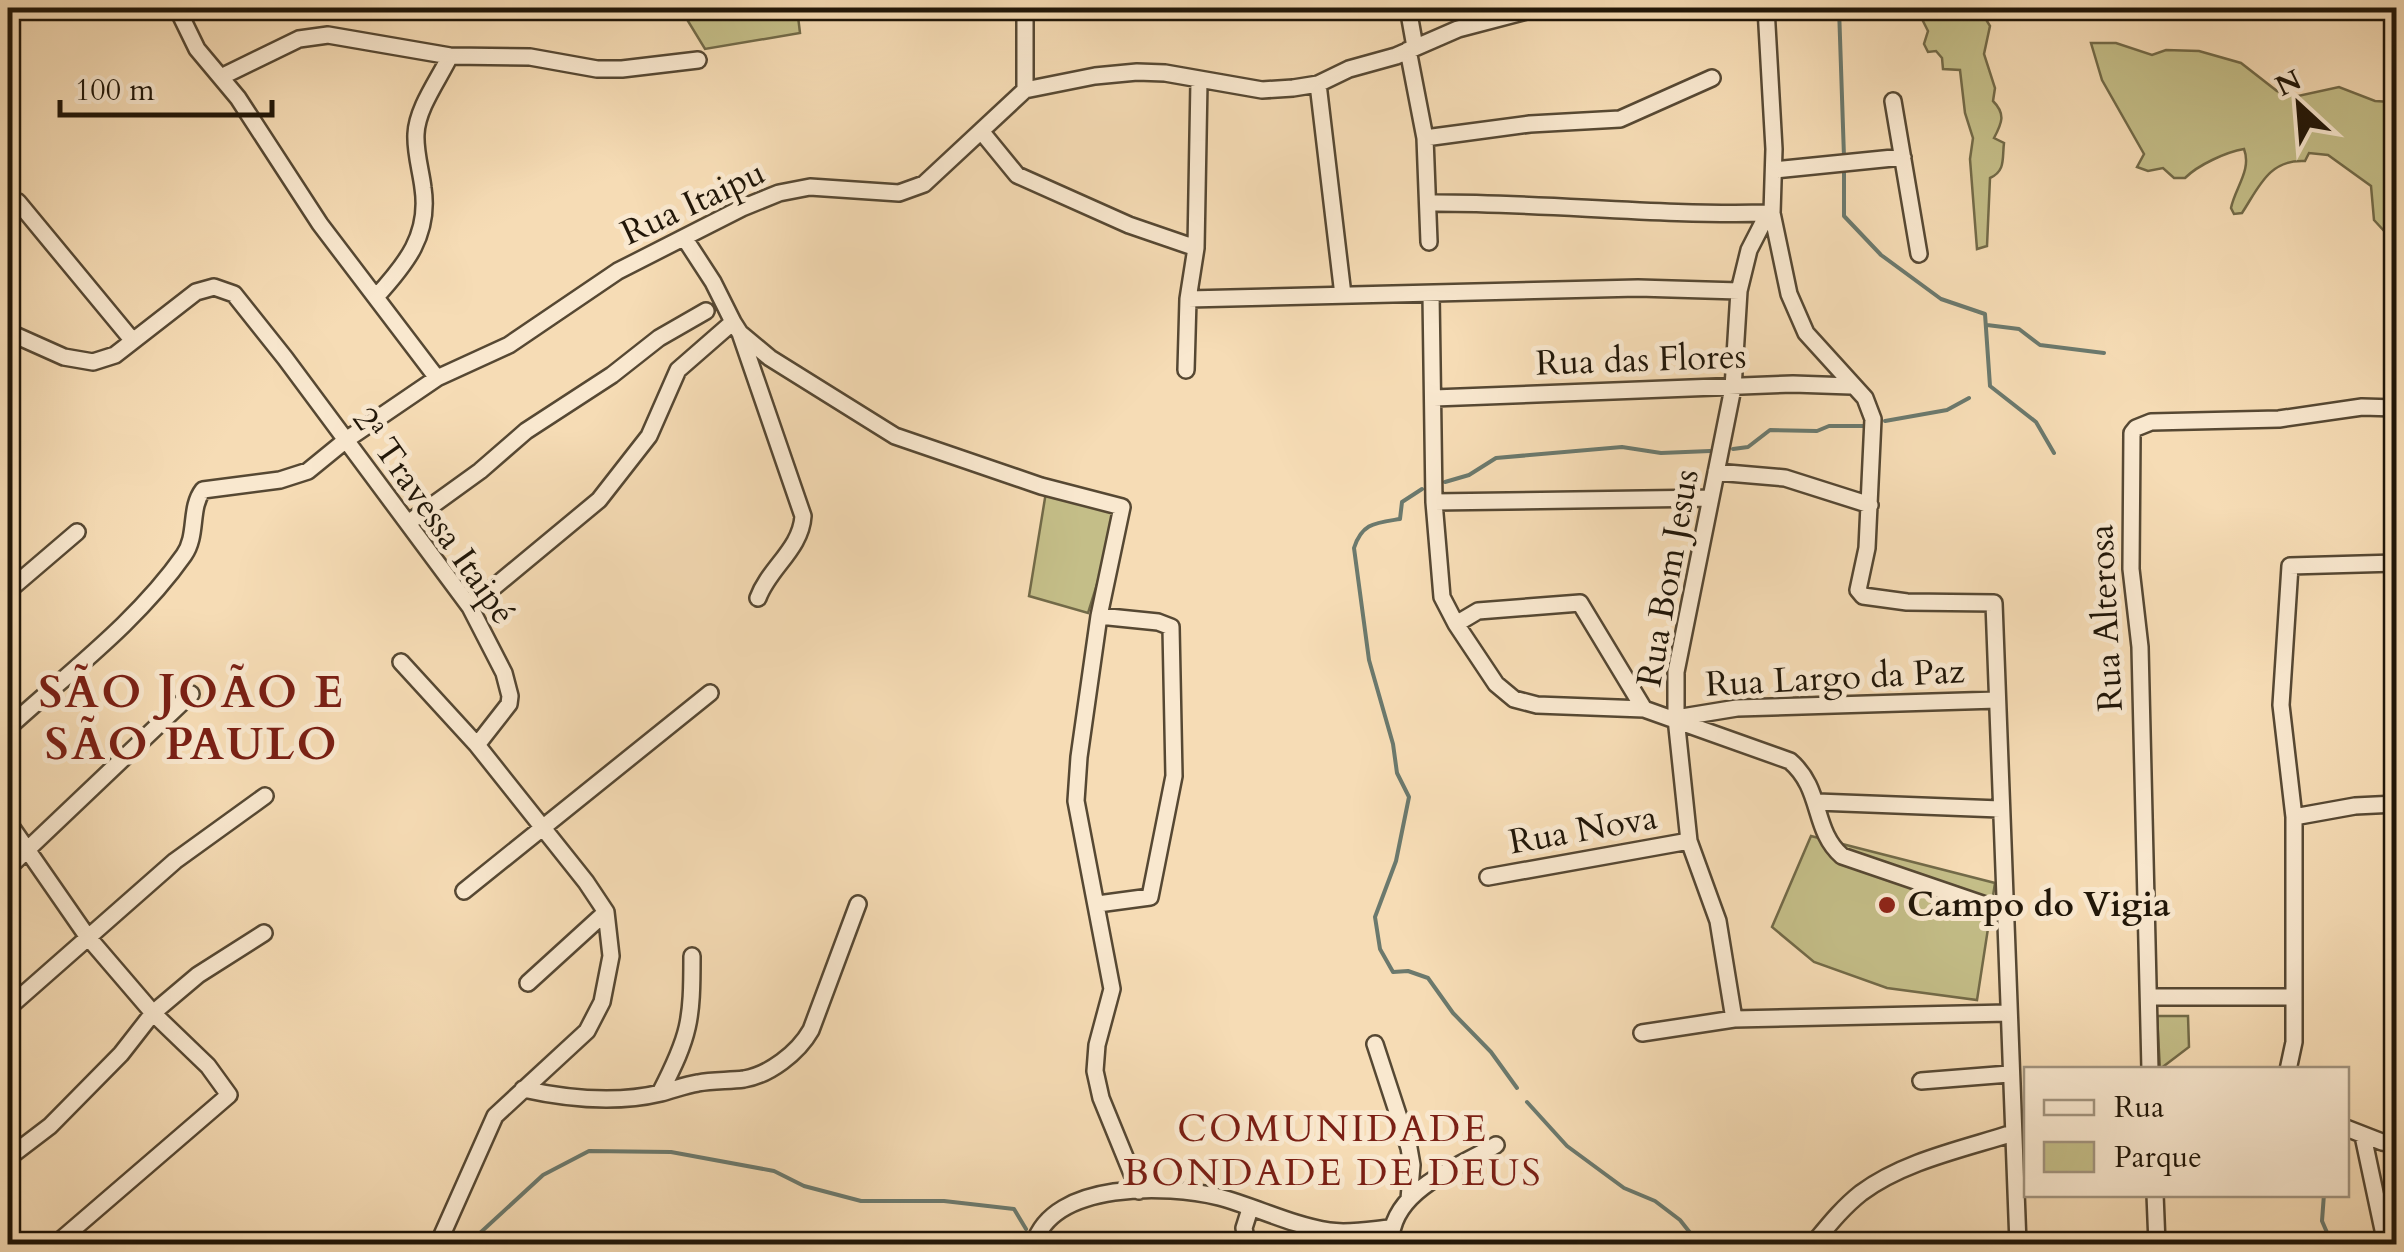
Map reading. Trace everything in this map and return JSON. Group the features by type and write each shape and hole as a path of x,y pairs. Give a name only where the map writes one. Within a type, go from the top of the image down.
{"street":[{"path":"177,8 188,34 320,224 437,378"},
{"path":"1025,8 1025,90 1137,72 1165,73 1262,90 1318,84 1458,30 1538,8"},
{"path":"1408,8 1425,138 1429,242"},
{"path":"1766,8 1774,170 1770,213 1782,264 1801,325 1813,344 1865,398 1873,418 1867,548 1857,585 1860,594 1907,602 1994,602 2003,910 2015,1077 2013,1133 2018,1244"},
{"path":"221,77 263,55 314,36 369,41 450,56 530,57 596,69 698,60"},
{"path":"376,297 404,264 424,228 426,212 416,132 450,56"},
{"path":"1425,138 1530,124 1620,119 1712,78"},
{"path":"1186,370 1188,299 1196,248 1199,81"},
{"path":"1318,84 1343,295"},
{"name":"Rua Itaipu","path":"8,728 165,580 192,540 196,504 203,490 292,477 320,464 346,440 437,378 509,345 618,272 779,192 810,187 884,193 914,189 1025,90"},
{"path":"1893,101 1920,254"},
{"path":"981,132 1018,175 1130,225 1196,248"},
{"path":"1774,170 1903,157"},
{"path":"18,202 132,342"},
{"path":"1428,203 1510,202 1688,213 1770,213"},
{"name":"Rua Bom Jesus","path":"1734,1019 1718,922 1689,841 1676,718 1676,672 1734,388 1740,291 1750,250 1770,213"},
{"path":"685,239 714,282 736,327 804,516 799,536 769,575 758,598"},
{"name":"2ª Travessa Itaipé","path":"8,332 79,362 105,359 196,292 214,287 234,294 470,607 504,673 510,696 504,712 477,745"},
{"path":"1188,299 1638,288 1740,291"},
{"path":"1431,294 1434,502 1442,598 1496,684 1514,699 1537,705 1644,709 1790,761 1808,779 1827,838 1842,856 2003,910"},
{"path":"408,523 480,471 526,431 612,375 659,338 706,312"},
{"path":"736,327 770,358 895,436 1041,486 1122,507 1099,616 1076,801 1112,988 1097,1044 1095,1071 1101,1098 1139,1192"},
{"path":"470,607 599,500 649,436 678,370 736,327"},
{"name":"Rua das Flores","path":"1434,398 1793,384 1851,386"},
{"path":"8,388 8,431"},
{"path":"2396,389 2396,409"},
{"name":"Rua Alterosa","path":"2150,1067 2140,648 2130,569 2132,433 2152,422 2280,419 2362,407 2396,409"},
{"path":"1716,472 1785,478 1870,505"},
{"path":"1434,502 1712,498"},
{"path":"8,590 77,532"},
{"path":"2289,1067 2294,997 2294,817 2281,705 2290,566 2396,563"},
{"path":"1456,624 1478,610 1580,603 1644,709"},
{"path":"1098,904 1150,897 1175,760 1171,627 1099,616"},
{"path":"401,662 477,745 606,912 611,956 608,980 587,1031 495,1116 438,1244"},
{"path":"8,868 191,694"},
{"path":"464,891 710,694"},
{"name":"Rua Largo da Paz","path":"1676,718 1762,706 1998,700"},
{"path":"8,1008 204,838 265,796"},
{"path":"1817,802 2000,809"},
{"path":"2294,817 2355,806 2396,804"},
{"path":"8,822 87,936 153,1013 208,1066 229,1095 56,1244"},
{"name":"Rua Nova","path":"1488,876 1689,841"},
{"path":"524,1089 590,1100 753,1077 802,1044 858,904"},
{"path":"528,983 606,912"},
{"path":"8,1158 50,1126 121,1054 153,1013 198,974 264,933"},
{"path":"660,1093 686,1041 690,1024 692,956"},
{"path":"2149,997 2294,997"},
{"path":"1642,1033 1734,1019 2008,1014"},
{"path":"1034,1244 1044,1224 1070,1202 1139,1192 1205,1194 1333,1232 1391,1236 1408,1199 1412,1165 1375,1044"},
{"path":"1921,1081 2015,1077"},
{"path":"2349,1129 2396,1144"},
{"path":"1814,1244 1843,1209 1888,1176 2013,1133"},
{"path":"2363,1136 2386,1244"},
{"path":"1408,1199 1496,1145"},
{"path":"2155,1197 2157,1244"},
{"path":"1246,1244 1244,1228 1250,1209"}],"green space":[{"path":"680,8 797,8 800,33 705,49"},
{"path":"1979,8 1990,26 1984,54 1995,88 1993,101 2001,119 1994,138 2004,143 2001,168 1990,178 1987,246 1977,249 1970,159 1973,138 1965,113 1960,70 1943,69 1942,58 1936,51 1928,52 1924,44 1928,31 1918,11"},
{"path":"2091,43 2116,43 2152,55 2166,50 2199,51 2241,63 2277,91 2298,96 2339,87 2375,101 2391,102 2396,232 2386,233 2374,220 2371,186 2328,155 2309,153 2305,161 2274,170 2242,213 2234,214 2231,208 2246,164 2244,149 2213,160 2185,178 2174,178 2163,168 2148,171 2137,167 2144,154 2102,80"},
{"path":"1046,492 1120,510 1088,613 1029,596"},
{"name":"Campo do Vigia","path":"1811,836 1995,883 1977,1000 1887,988 1814,962 1772,927"},
{"path":"2157,1016 2188,1016 2189,1047 2160,1067"}],"waterway":[{"path":"1839,8 1844,157"},
{"path":"1844,166 1844,216 1881,255 1941,299 1985,314 1990,386 2036,422 2054,453"},
{"path":"1987,325 2019,329 2040,345 2104,353"},
{"path":"1885,421 1947,410 1969,398"},
{"path":"1733,449 1748,447 1770,430 1817,431 1829,426 1863,426"},
{"path":"1445,482 1469,475 1496,458 1622,447 1661,453 1710,451"},
{"path":"1422,489 1402,502 1400,519 1371,526 1361,533 1354,548 1369,660 1393,744 1397,773 1409,797 1396,861 1375,917 1380,949 1393,972 1408,971 1428,978 1517,1088"},
{"path":"1527,1102 1567,1146 1624,1188 1655,1201 1680,1220 1699,1244"},
{"path":"468,1244 543,1175 589,1151 671,1152 774,1171 804,1186 861,1201 944,1201 1014,1209 1026,1229"},
{"path":"2324,1197 2322,1221 2332,1244"},
{"path":"1048,1238 1072,1237 1083,1244"}],"place":[{"name":"Campo do Vigia","path":"1887,905"}],"district":[{"name":"SÃO JOÃO E SÃO PAULO","path":"192,718"},
{"name":"COMUNIDADE BONDADE DE DEUS","path":"1333,1151"}]}
